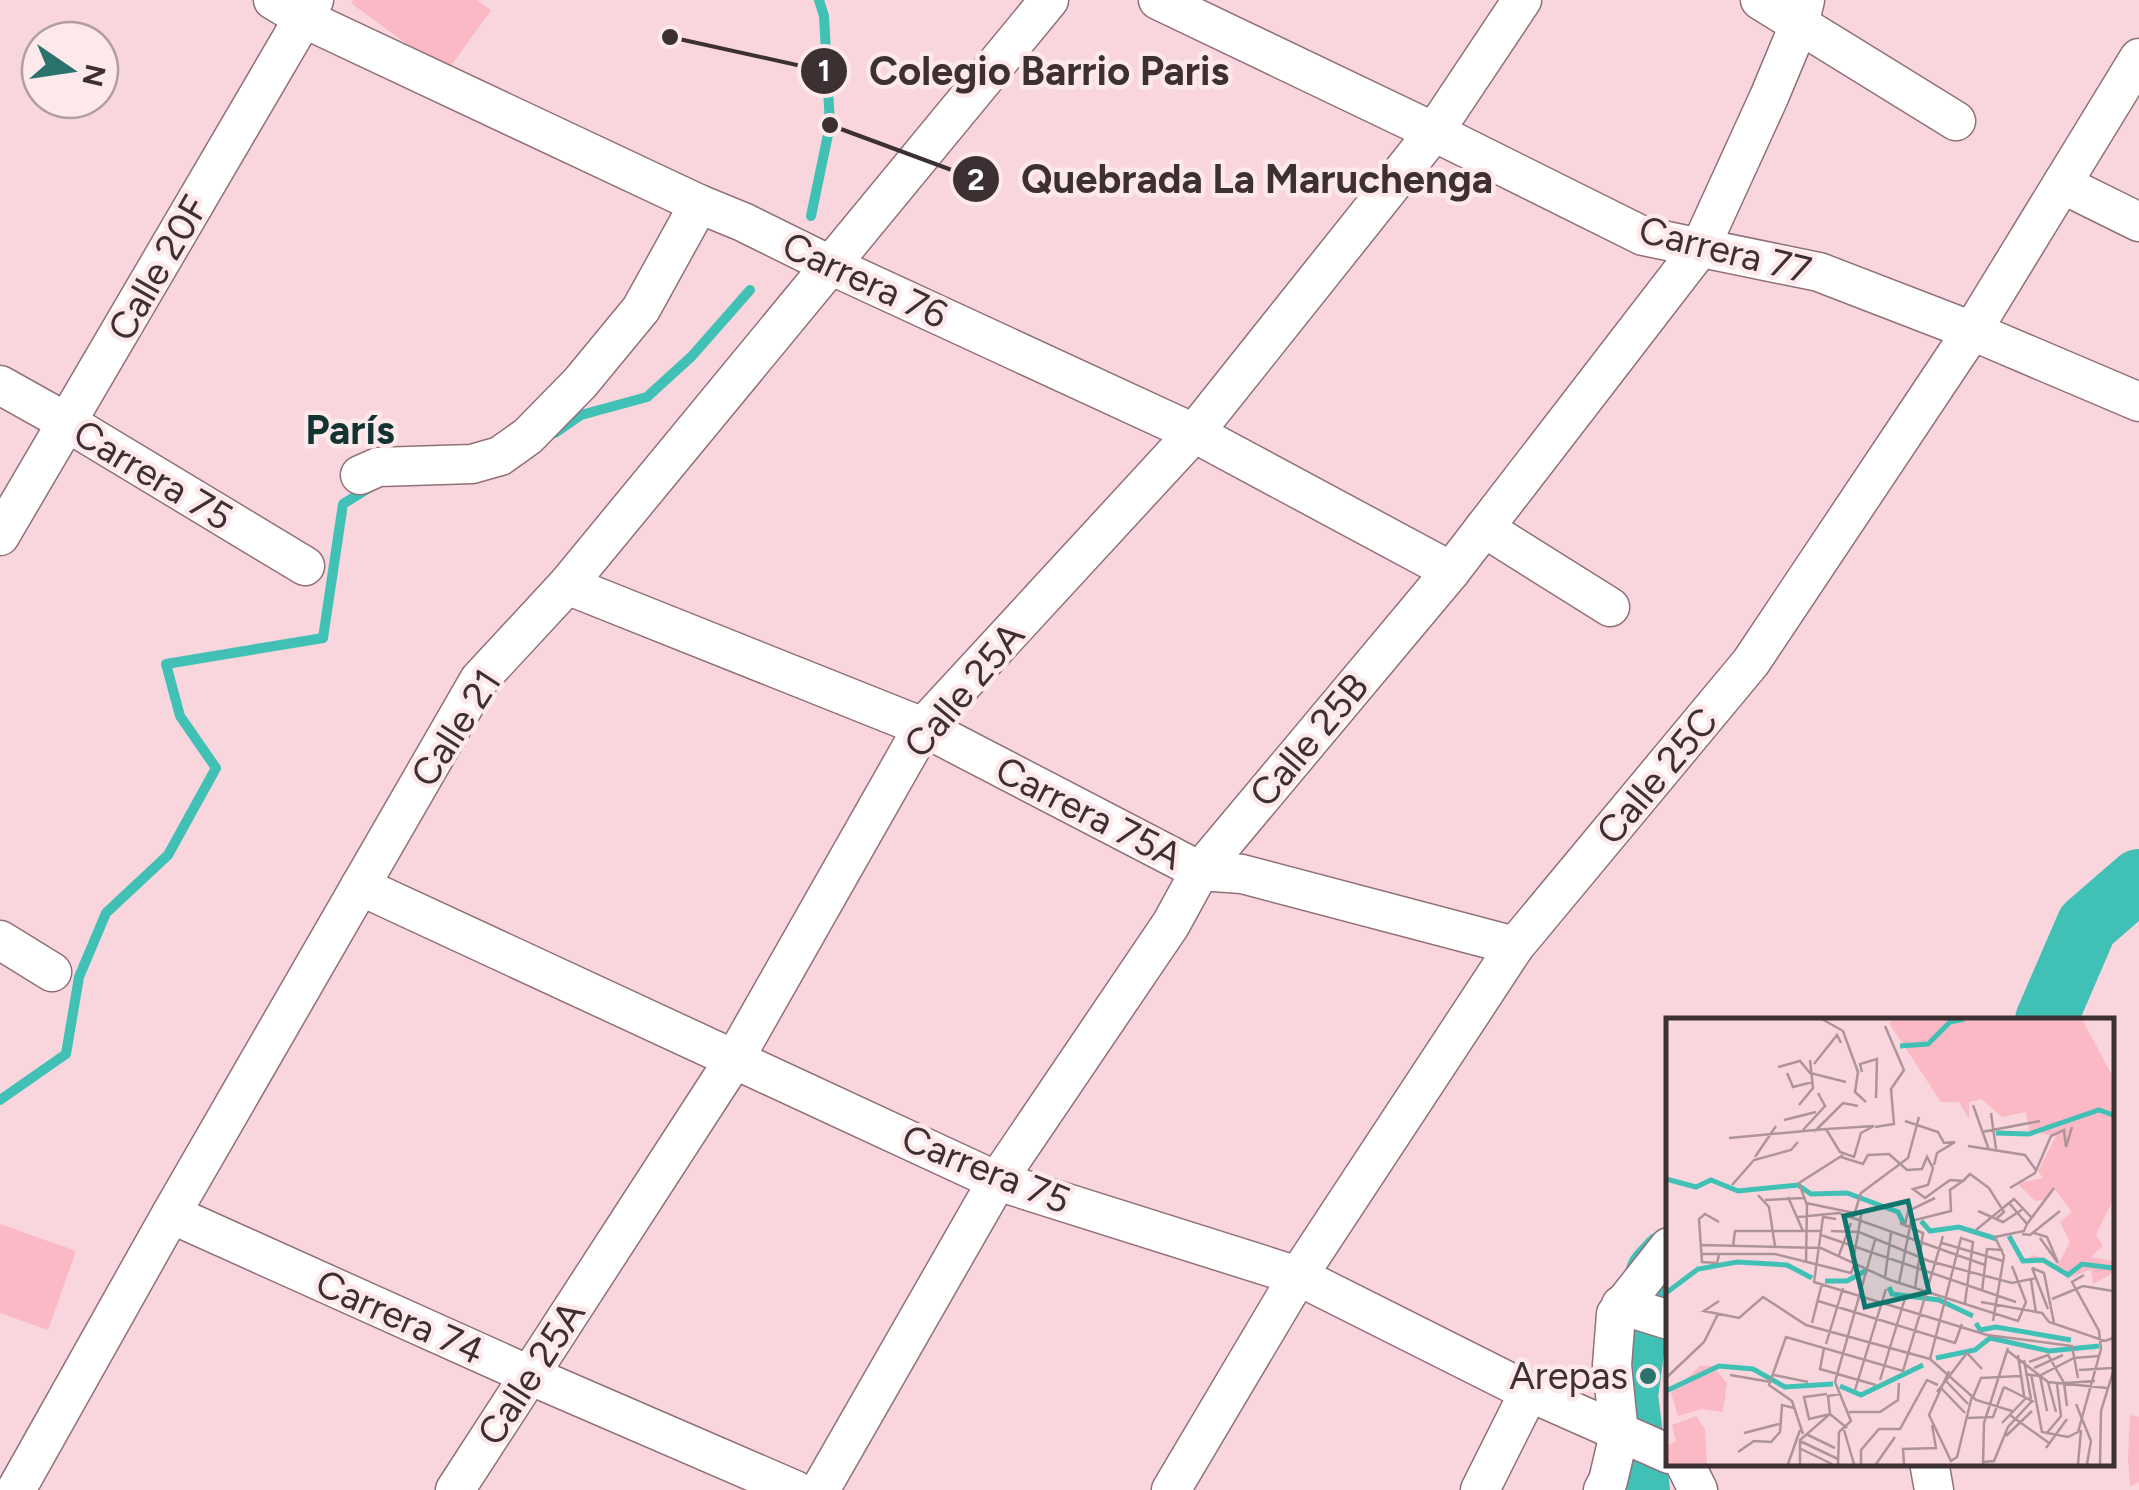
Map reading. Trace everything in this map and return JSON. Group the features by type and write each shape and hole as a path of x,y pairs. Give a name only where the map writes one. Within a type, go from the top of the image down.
{"street":[{"name":"Carrera 77","path":"1158,0 1643,236 1819,272 2139,402"},
{"name":"Calle 25A","path":"456,1490 735,1058 923,727 1194,433 1434,132 1522,0"},
{"path":"1760,0 1802,12 1956,121"},
{"name":"Calle 21","path":"16,1490 480,680 567,586 1042,2"},
{"name":"Carrera 76","path":"297,6 699,204 1194,433 1451,571"},
{"name":"Calle 20F","path":"0,536 68,423 297,6"},
{"name":"Calle 25B","path":"820,1490 997,1181 1171,924 1200,870 1451,571 1700,248 1769,97 1802,12"},
{"name":"Calle 25C","path":"1171,1490 1298,1276 1515,946 1751,662 1972,332 2139,58"},
{"path":"2062,184 2139,222"},
{"path":"360,475 378,467 472,464 500,456 528,436 580,383 641,309 699,204"},
{"name":"Carrera 75","path":"0,385 304,566"},
{"path":"1484,528 1610,607"},
{"name":"Carrera 75A","path":"567,586 923,727 1200,870 1242,874 1515,946"},
{"name":"Carrera 75","path":"360,886 997,1181 1298,1276 1529,1392 1666,1453"},
{"path":"0,940 52,972"},
{"name":"Carrera 74","path":"171,1214 795,1490"},
{"path":"1603,1490 1619,1434 1612,1366 1616,1314 1646,1313 1666,1256"},
{"path":"1480,1490 1529,1392"},
{"path":"1686,1465 1698,1490"},
{"path":"1930,1465 1934,1490"}],"shaded area":[{"path":"477,0 491,10 446,73 351,3"},
{"path":"0,1224 76,1251 48,1330 0,1313"},
{"path":"2130,1415 2139,1417 2139,1482 2132,1486 2128,1458"}],"waterway":[{"path":"811,216 830,125 824,16 819,0"},
{"path":"555,433 581,415 647,397 692,356 750,290"},
{"path":"0,1100 66,1054 79,977 106,913 168,855 216,768 180,716 166,664 323,638 343,504 372,486"},
{"path":"2047,1018 2087,925 2139,880"},
{"path":"1639,1490 1627,1396 1635,1337 1657,1273 1666,1263"}],"place":[{"name":"Colegio Barrio Paris","path":"670,37"},
{"name":"Quebrada La Maruchenga","path":"830,125"},
{"name":"Arepas","path":"1648,1376"}],"district":[{"name":"París","path":"350,430"}]}
